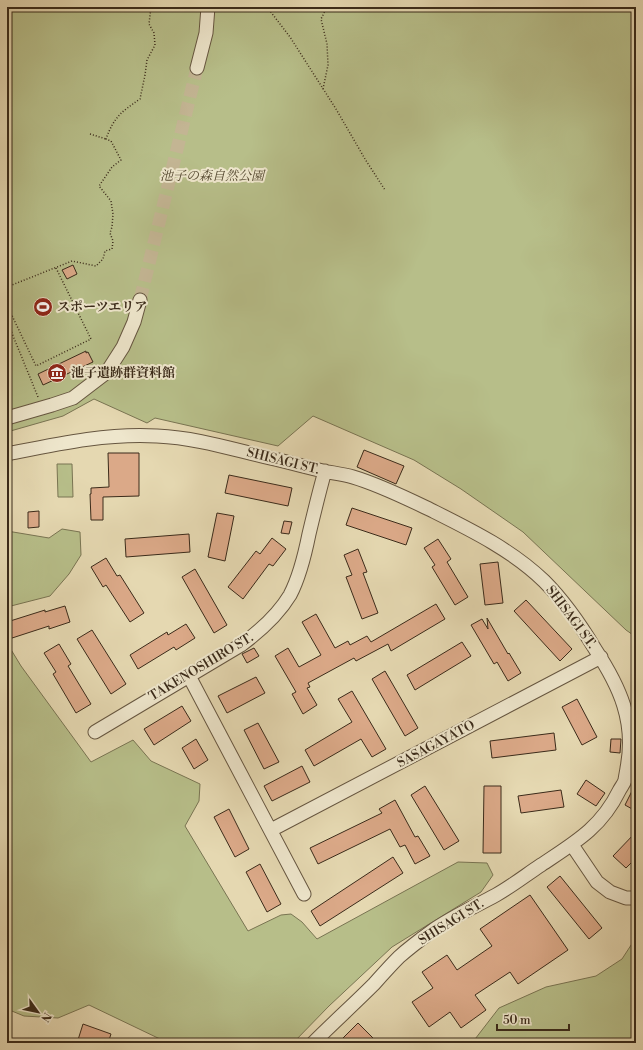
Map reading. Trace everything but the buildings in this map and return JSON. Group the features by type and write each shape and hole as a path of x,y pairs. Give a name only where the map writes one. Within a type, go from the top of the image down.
{"lane":[{"path":"197,68 206,33 208,7"},
{"path":"7,418 73,398 107,372 123,347 134,322 140,300"},
{"name":"SHISAGI ST.","path":"7,454 93,438 155,435 189,438 354,477 392,492 463,526 494,543 518,559 543,581 564,603 581,625 630,705 629,760 625,780 612,805 598,823 572,845 499,893 453,918 428,934 400,956 375,983 313,1043"},
{"name":"TAKENOSHIRO ST.","path":"95,732 241,645 258,633 276,614 290,594 298,576 324,471"},
{"name":"SASAGAYATO","path":"270,830 601,657"},
{"path":"189,676 304,894"},
{"path":"572,845 597,882 610,892 626,898 636,898"}],"path":[{"path":"106,139 111,126 117,117 140,99 147,60 155,45 154,33 149,24 151,7"},
{"path":"267,7 290,37 323,89 364,159 385,190"},
{"path":"289,7 296,7"},
{"path":"323,89 328,66 327,44 321,19 327,7"},
{"path":"7,287 72,261 96,266 103,259 105,251 112,248 113,241 110,233 113,214 111,201 99,186 112,167 120,160 111,141 90,134"},
{"path":"7,305 36,366 91,339 56,268"},
{"path":"7,321 42,408"}],"green space":[{"name":"池子の森自然公園","path":"7,7 636,7 636,637 626,630 523,532 461,489 414,460 313,416 278,446 155,418 147,423 94,399 63,416 7,432"},
{"path":"57,464 72,464 73,497 58,497"},
{"path":"62,529 80,532 81,555 69,574 50,596 7,607 7,531 49,538"},
{"path":"7,643 21,666 91,762 133,740 151,761 200,784 199,801 185,826 248,931 281,915 291,914 302,922 317,939 458,862 487,863 493,875 481,892 392,947 329,1006 293,1043 163,1043 160,1039 89,1005 58,1018 24,1016 7,1009"},
{"path":"636,934 636,1043 472,1043 499,1008 546,987 596,976 622,959 635,939"}],"tunnel":[{"path":"140,300 197,68"}],"place":[{"name":"スポーツエリア","path":"43,307"},
{"name":"池子遺跡群資料館","path":"57,373"}]}
